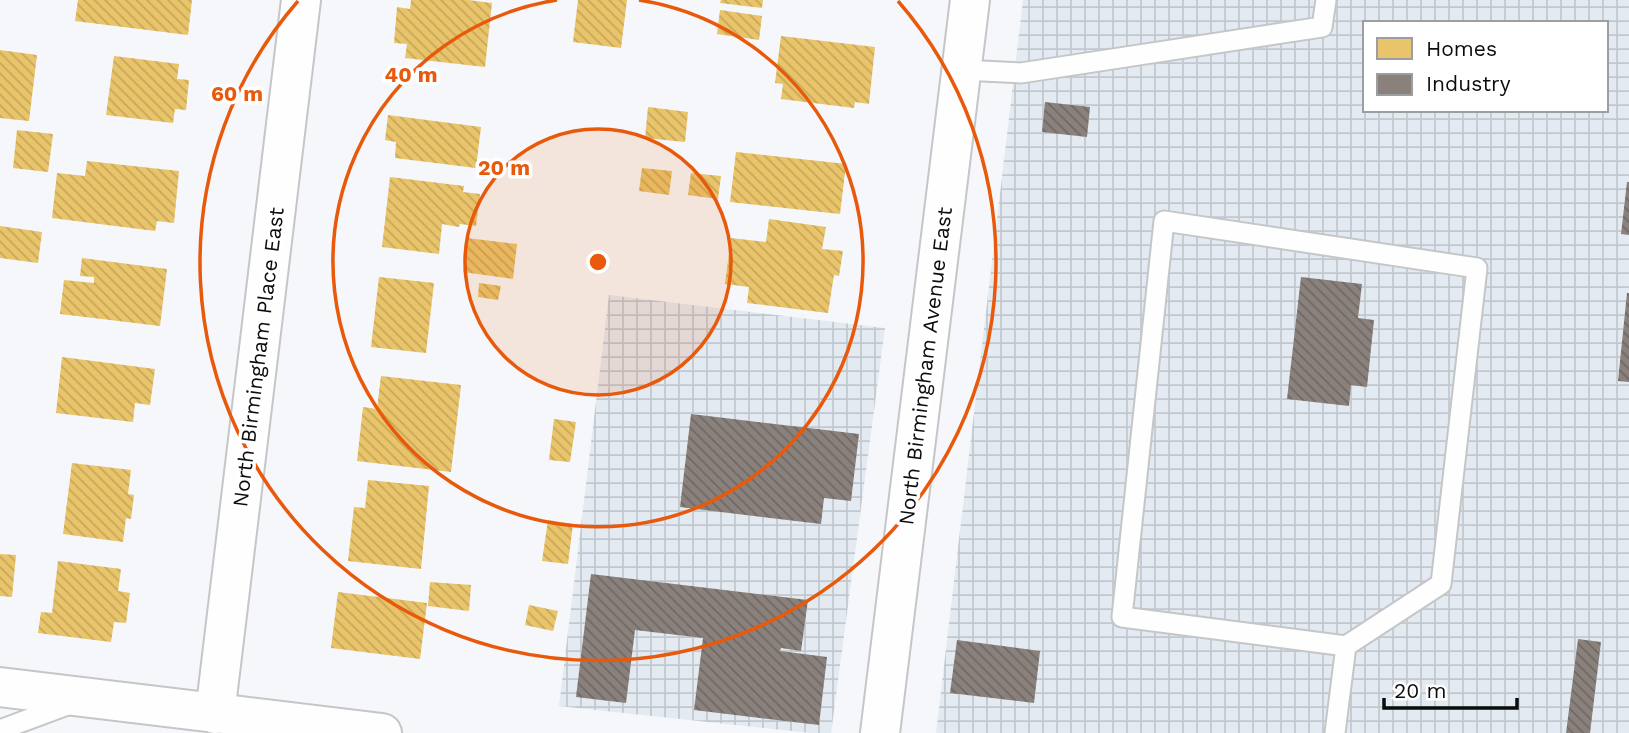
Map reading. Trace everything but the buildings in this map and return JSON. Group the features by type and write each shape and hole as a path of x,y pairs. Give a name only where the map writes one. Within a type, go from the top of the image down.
{"street":[{"name":"North Birmingham Place East","path":"215,714 301,0"},
{"name":"North Birmingham Avenue East","path":"880,733 970,0"},
{"path":"0,687 382,733"}],"lane":[{"path":"962,70 1021,73 1322,27 1326,0"},
{"path":"1335,733 1346,646 1441,584 1477,268 1164,221 1122,617 1346,646"},
{"path":"0,730 87,697"}],"shaded area":[{"path":"1023,0 1629,0 1629,733 936,733"},
{"path":"609,295 885,328 831,733 559,706"}]}
